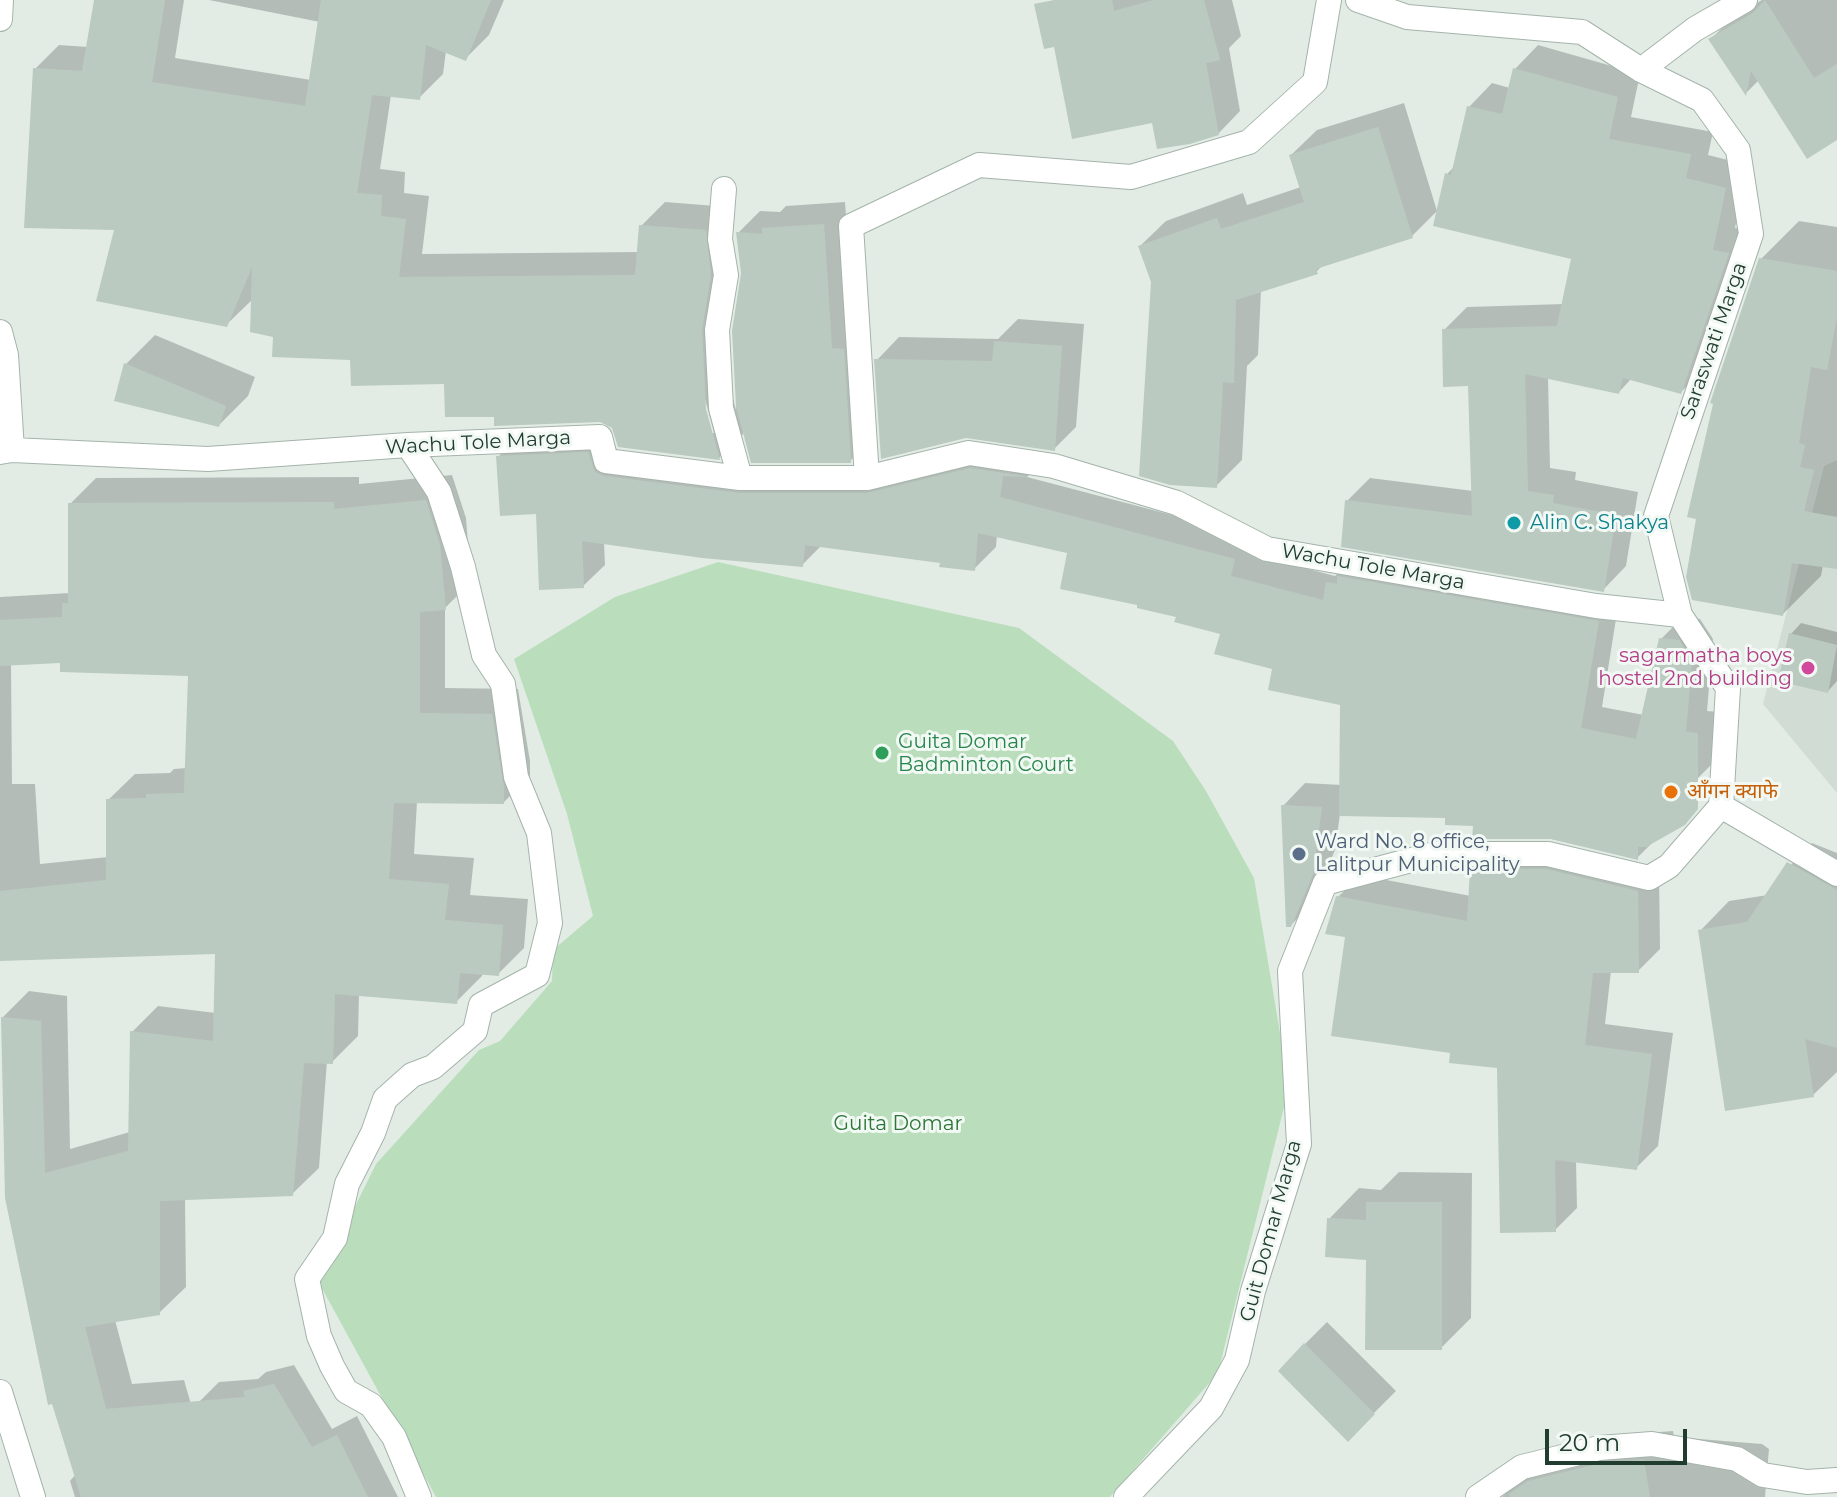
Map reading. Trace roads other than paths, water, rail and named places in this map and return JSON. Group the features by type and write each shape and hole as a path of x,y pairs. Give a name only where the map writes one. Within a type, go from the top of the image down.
{"street":[{"path":"0,19 1,0"},
{"path":"1,12 13,0"},
{"path":"867,478 851,226 979,165 1131,177 1249,142 1315,82 1329,0"},
{"name":"Saraswati Marga","path":"1358,0 1407,17 1508,12 1582,32 1641,70 1702,100 1738,150 1751,234 1656,516 1680,615 1728,688 1721,806"},
{"path":"1641,70 1695,29 1745,0"},
{"path":"724,189 720,239 726,275 717,330 721,408 740,478"},
{"path":"0,332 6,355 6,451"},
{"name":"Wachu Tole Marga","path":"6,451 208,459 408,445 600,437 606,461 740,478 867,478 969,453 1054,466 1177,503 1267,549 1596,606 1680,615"},
{"path":"408,445 439,492 463,567 484,655 503,684 516,777 539,833 550,923 537,975 481,1005 475,1031 433,1067 412,1075 385,1099 373,1133 347,1184 335,1238 307,1279 319,1336 332,1366 346,1391 371,1405 394,1437 419,1497"},
{"path":"1721,806 1837,874"},
{"name":"Guit Domar Marga","path":"1126,1497 1211,1408 1237,1360 1253,1291 1299,1144 1290,971 1325,883 1434,854 1548,854 1649,878 1669,866 1721,806"},
{"path":"0,1392 33,1497"},
{"path":"1478,1497 1522,1467 1599,1448 1652,1444 1737,1459 1763,1475 1807,1482 1837,1480"}],"place":[{"name":"Alin C. Shakya","path":"1514,523"},
{"name":"sagarmatha boys hostel 2nd building","path":"1808,668"},
{"name":"Guita Domar Badminton Court","path":"882,753"},
{"name":"आँगन क्याफे","path":"1671,792"},
{"name":"Ward No. 8 office, Lalitpur Municipality","path":"1299,854"}],"park label":[{"name":"Guita Domar","path":"898,1124"}]}
